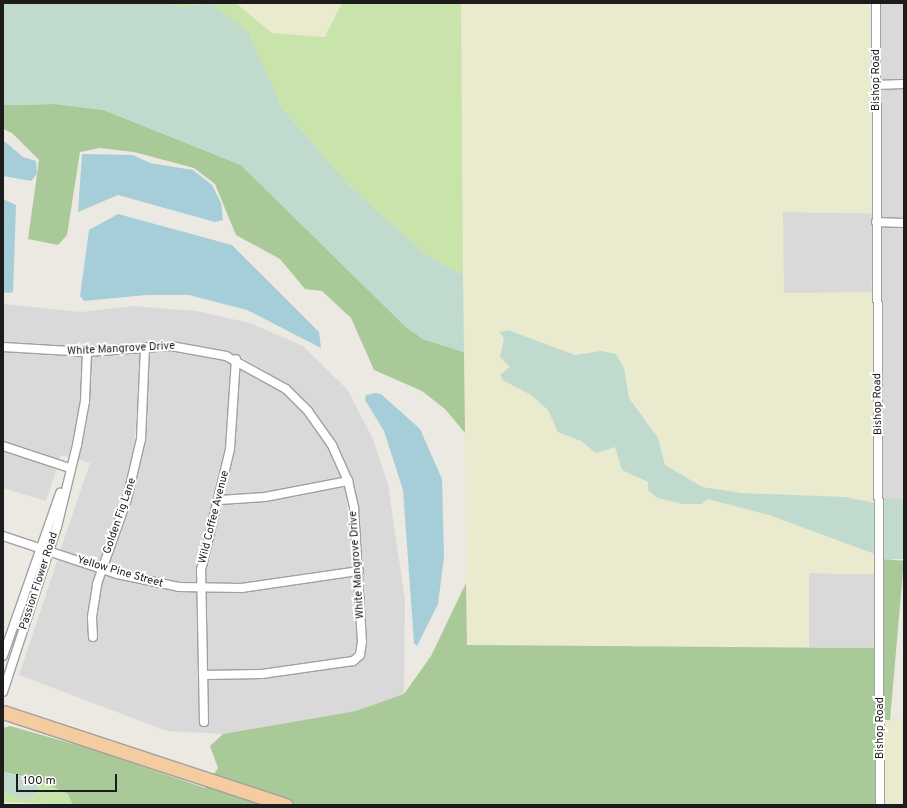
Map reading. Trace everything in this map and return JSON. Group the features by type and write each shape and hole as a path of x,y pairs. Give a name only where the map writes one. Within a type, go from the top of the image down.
{"main road":[{"path":"3,712 286,805"}],"street":[{"name":"Bishop Road","path":"876,3 880,805"},
{"path":"876,85 904,84"},
{"path":"876,222 904,223"},
{"name":"White Mangrove Drive","path":"3,347 87,352 145,347 184,346 236,359 275,381 301,403 332,445 348,481 359,571 362,642 360,655 353,661 262,674 204,675"},
{"name":"Golden Fig Lane","path":"94,637 92,612 102,569 127,499 138,453 144,409 145,347"},
{"name":"Passion Flower Road","path":"3,692 49,551 84,415 87,352"},
{"name":"Wild Coffee Avenue","path":"204,722 201,590 203,556 220,500 232,430 236,359"},
{"path":"3,446 70,468"},
{"name":"Passion Flower Road","path":"3,656 38,548 70,468"},
{"path":"220,500 265,497 348,481"},
{"name":"Yellow Pine Street","path":"3,536 102,569 149,582 201,590 278,585 359,571"}],"shaded area":[{"path":"880,3 904,3 904,81 880,81"},
{"path":"880,88 904,88 904,219 880,219"},
{"path":"783,212 873,214 872,295 782,293"},
{"path":"880,226 904,226 904,499 880,499"},
{"path":"3,304 81,312 133,306 196,311 250,323 303,346 347,389 373,439 388,484 405,601 404,694 357,711 223,734 167,731 19,675 58,558 97,571 88,612 90,641 98,640 96,618 104,573 148,585 198,593 201,726 208,726 208,678 354,664 366,642 358,508 347,466 311,409 281,381 240,356 184,343 87,349 3,344"},
{"path":"163,349 195,352 232,362 226,448 200,556 197,586 107,567 131,500 142,453 149,350"},
{"path":"3,351 83,356 81,401 69,457 61,455 59,460 3,442"},
{"path":"141,351 134,452 124,498 99,564 60,551 90,463 77,459 87,415 91,356"},
{"path":"240,365 283,392 305,413 329,447 343,479 264,494 225,496 236,430"},
{"path":"3,449 57,467 46,501 3,488"},
{"path":"345,485 354,568 241,585 205,586 207,557 224,503 265,501"},
{"path":"809,573 875,574 874,648 808,647"},
{"path":"355,575 358,642 351,658 262,670 207,671 205,593 278,588"}],"green space":[{"path":"3,3 170,3 181,7 210,3 248,32 282,108 350,186 426,255 463,275 464,352 423,339 406,327 241,165 104,110 56,104 3,105"},
{"path":"170,3 210,3 181,7"},
{"path":"210,3 236,3 272,33 325,37 342,3 461,3 463,275 426,255 350,186 282,108 267,76"},
{"path":"236,3 342,3 325,37 272,33"},
{"path":"461,3 869,3 873,213 783,212 784,293 873,292 875,503 845,497 741,493 702,487 664,465 663,450 649,420 629,398 627,384 601,351 575,355 508,330 499,349 510,367 504,381 531,395 548,410 558,432 581,441 596,453 615,446 622,470 648,482 658,498 707,499 769,515 875,554 875,574 809,573 809,647 467,645"},
{"path":"56,104 104,110 241,165 406,327 423,339 464,352 465,433 445,409 422,391 374,370 351,318 322,291 305,289 280,259 236,235 215,184 194,168 134,152 100,148 80,152 67,235 58,245 28,239 39,160 12,133 3,129 3,105"},
{"path":"508,330 575,355 601,351 616,354 624,368 629,398 658,438 665,465 702,487 741,493 845,497 875,503 875,554 769,515 707,499 702,504 683,504 658,498 648,490 648,482 622,470 615,447 596,453 581,441 558,432 548,410 531,395 504,381 500,375 510,367 500,357 504,338 499,332"},
{"path":"883,499 904,499 904,559 883,559"},
{"path":"883,559 904,561 890,720 869,718"},
{"path":"466,583 467,645 875,648 876,805 298,805 212,777 218,768 210,746 223,734 356,711 404,694 431,656"},
{"path":"884,718 904,718 904,805 884,805"},
{"path":"10,726 98,751 205,788 208,783 275,805 73,805 68,794 36,779 3,772 3,728"},
{"path":"3,772 39,781 36,794 27,800 3,791"},
{"path":"39,781 68,794 73,805 3,802 3,791 27,800 36,794"}],"water":[{"path":"3,140 23,157 36,161 37,174 31,181 3,176"},
{"path":"82,154 133,155 150,163 193,170 212,185 221,203 223,220 215,222 118,195 78,212"},
{"path":"3,199 16,205 13,292 8,293 3,292"},
{"path":"118,214 232,245 319,332 321,348 247,310 189,295 146,295 84,301 80,296 89,230"},
{"path":"375,393 381,394 420,429 442,479 444,557 438,604 417,646 414,643 403,490 384,431 365,400 366,395"}]}
